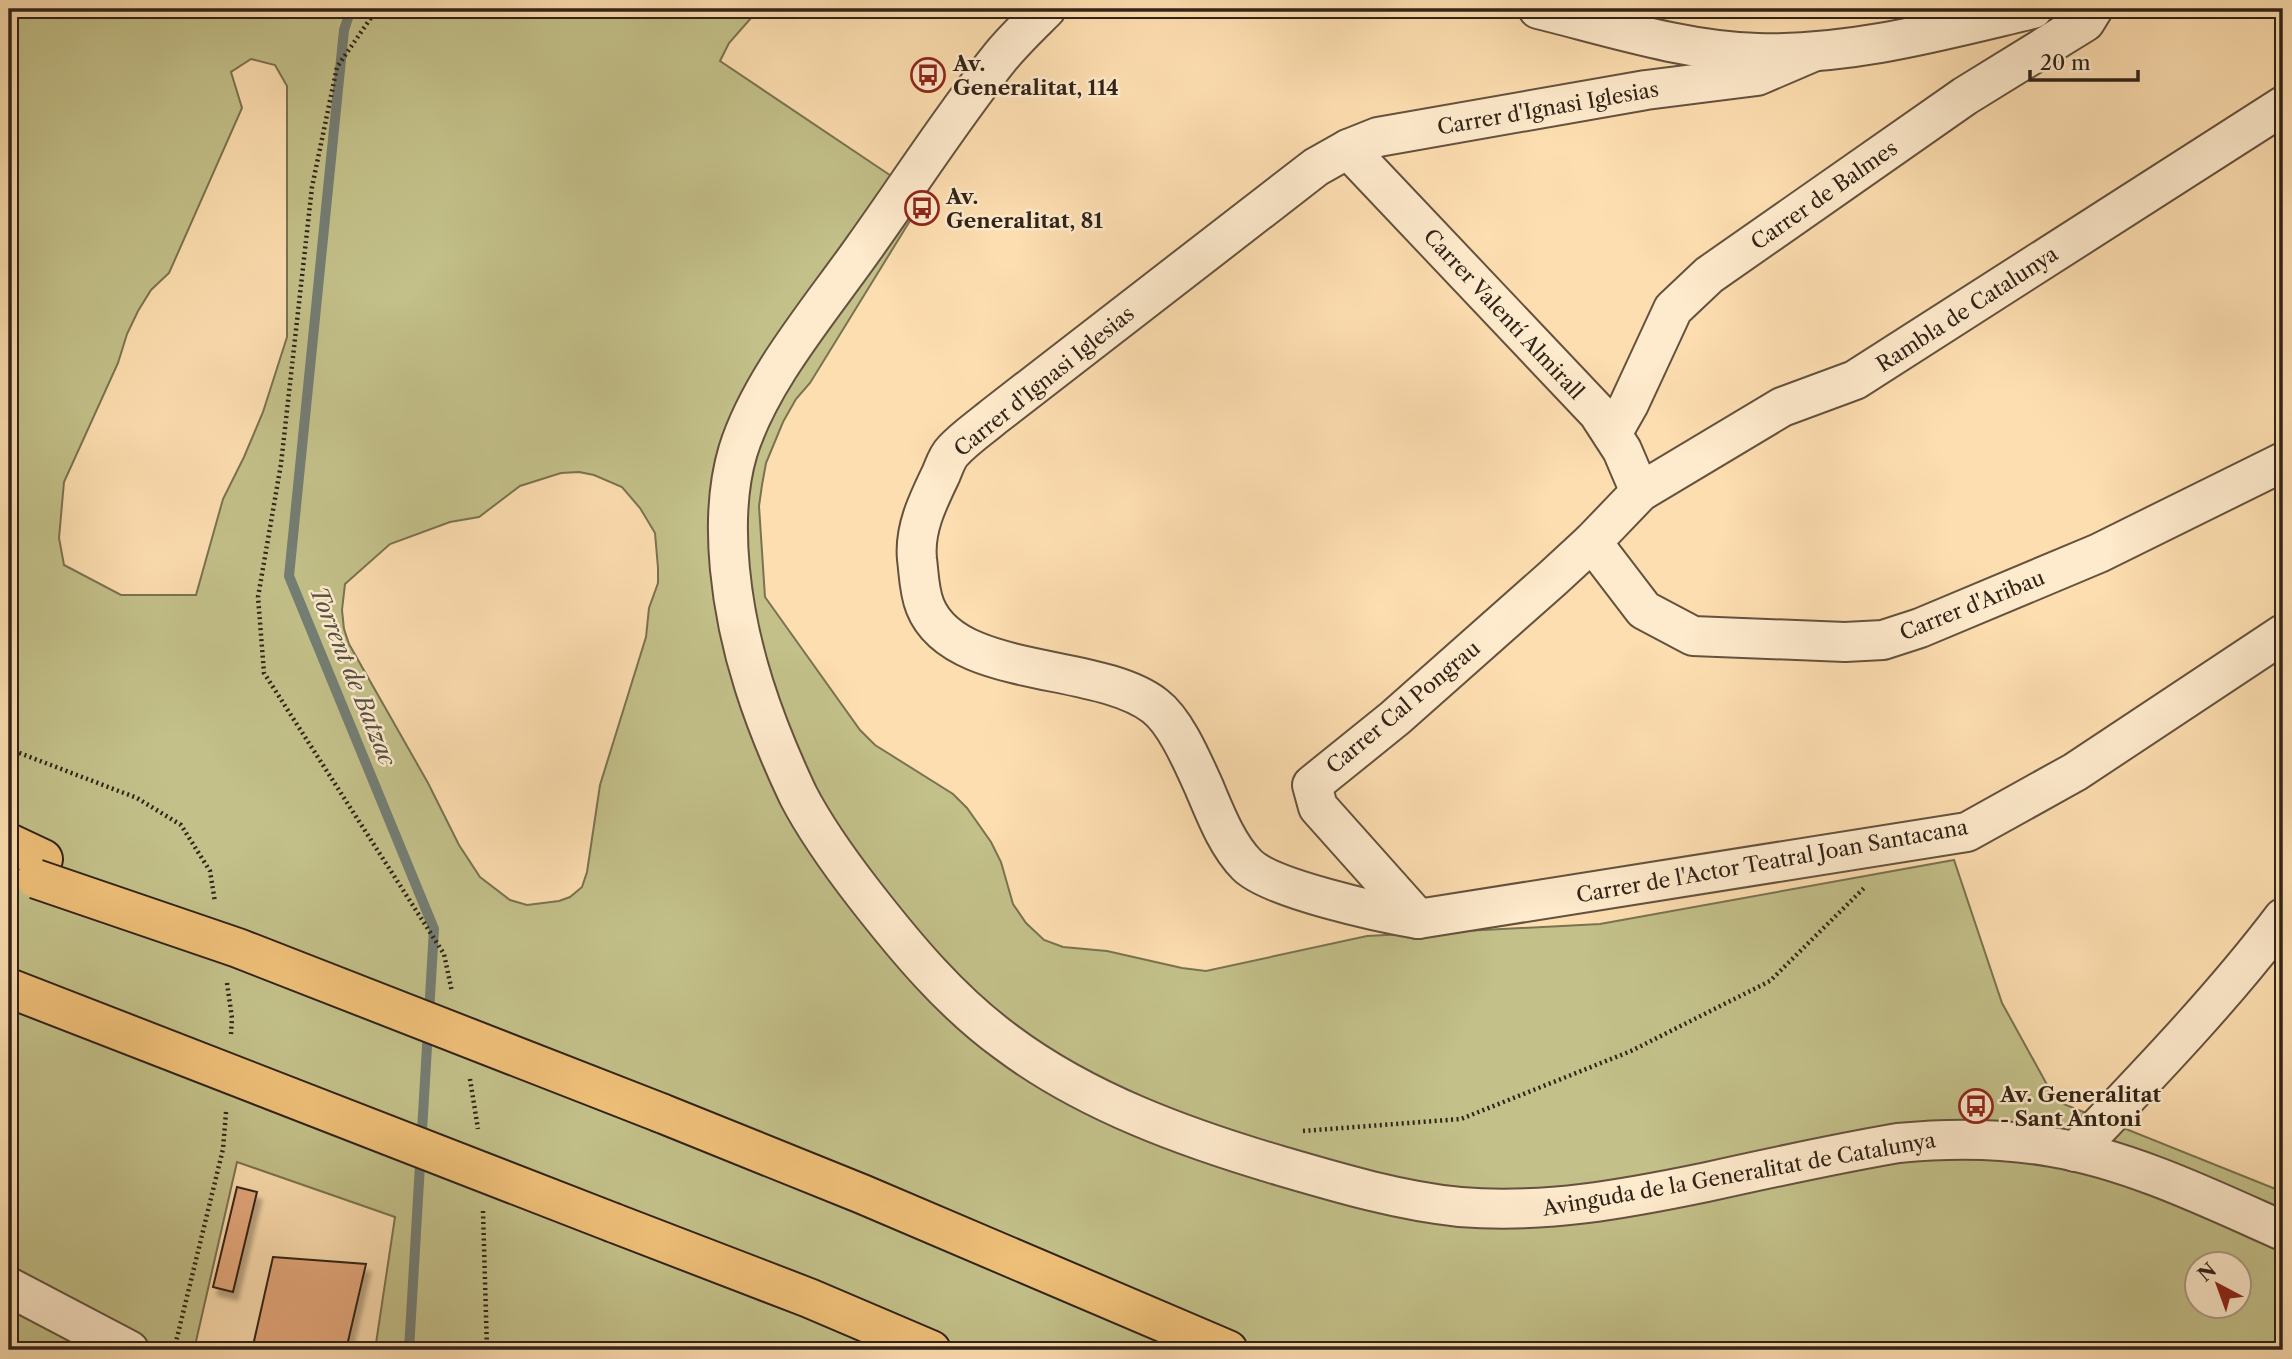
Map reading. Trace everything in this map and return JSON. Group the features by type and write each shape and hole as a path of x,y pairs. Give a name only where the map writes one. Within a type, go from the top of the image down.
{"highway":[{"path":"9,843 29,869 232,963 661,1113 862,1194 1228,1350"},
{"path":"9,988 809,1298 931,1350"}],"street":[{"name":"Avinguda de la Generalitat de Catalunya","path":"1046,9 1004,52 819,310 758,400 738,451 727,508 731,573 746,660 768,729 801,801 839,861 891,930 944,989 1006,1042 1077,1087 1156,1123 1241,1154 1321,1178 1453,1206 1508,1210 1566,1207 1649,1194 1855,1151 1940,1139 1976,1139 2026,1143 2075,1152 2122,1165 2218,1202 2283,1231"},
{"path":"1538,9 1606,27 1706,48 1758,53 1813,51 1931,33 2033,9"},
{"name":"Carrer de Balmes","path":"1612,434 1629,404 1673,309 1709,275 1965,96 2085,22 2093,9"},
{"name":"Carrer d'Ignasi Iglesias","path":"1418,919 1374,912 1300,889 1266,877 1248,866 1230,842 1186,751 1158,708 1139,695 1113,686 992,657 960,646 942,633 925,609 920,592 916,549 924,507 951,453 993,417 1316,166 1348,149 1391,134 1646,90 1757,76 1813,51"},
{"name":"Rambla de Catalunya","path":"1640,492 1782,407 1855,380 2283,106"},
{"name":"Carrer Valentí Almirall","path":"1348,149 1598,413 1622,450 1640,492"},
{"name":"Carrer d'Aribau","path":"1592,542 1644,610 1693,636 1748,636 1846,642 1883,640 1920,628 2090,557 2283,462"},
{"path":"1592,542 1640,492"},
{"name":"Carrer Cal Pongrau","path":"1418,919 1318,807 1312,785 1395,718 1592,542"},
{"name":"Carrer de l'Actor Teatral Joan Santacana","path":"1418,919 1967,832 2075,772 2283,634"},
{"path":"2075,1152 2188,1033 2252,959 2283,918"},
{"path":"9,1287 129,1350"}],"path":[{"path":"377,9 337,67 312,187 281,464 258,597 264,673 444,954 452,995"},
{"path":"9,749 137,799 181,825 210,871 216,911"},
{"path":"1290,1133 1461,1119 1631,1051 1770,981 1914,839"},
{"path":"230,1045 232,963"},
{"path":"469,1076 478,1131"},
{"path":"174,1350 223,1149 226,1110"},
{"path":"482,1200 486,1269 486,1350"}],"shaded area":[{"path":"9,9 759,9 729,43 720,61 924,198 810,383 796,399 766,463 759,506 765,597 860,730 875,745 953,794 967,808 991,842 1001,862 1013,904 1026,923 1044,940 1063,947 1107,951 1206,971 1367,936 1600,924 1954,860 2002,1003 2056,1101 2283,1192 2283,1350 375,1350 395,1217 237,1162 194,1350 9,1350","holes":["251,59 275,65 287,86 287,337 263,412 223,499 196,595 121,595 64,565 59,538 64,482 118,363 127,334 151,290 169,273 242,108 231,72","561,473 594,475 622,487 640,508 655,533 658,583 649,608 646,637 600,785 587,872 582,887 570,897 559,901 527,905 510,900 480,877 459,845 428,783 349,644 342,610 345,584 390,544 450,522 479,517 520,486"]}],"building":[{"path":"237,1187 257,1192 233,1292 213,1287"},
{"path":"273,1257 366,1264 346,1350 252,1350"}],"waterway":[{"name":"Torrent de Batzac","path":"351,9 344,30 289,576 434,929 409,1350"}],"railway":[{"path":"9,1346 16,1350"}],"place":[{"name":"Av. Generalitat, 114","path":"928,75"},
{"name":"Av. Generalitat, 81","path":"922,208"},
{"name":"Av. Generalitat - Sant Antoni","path":"1976,1106"}]}
